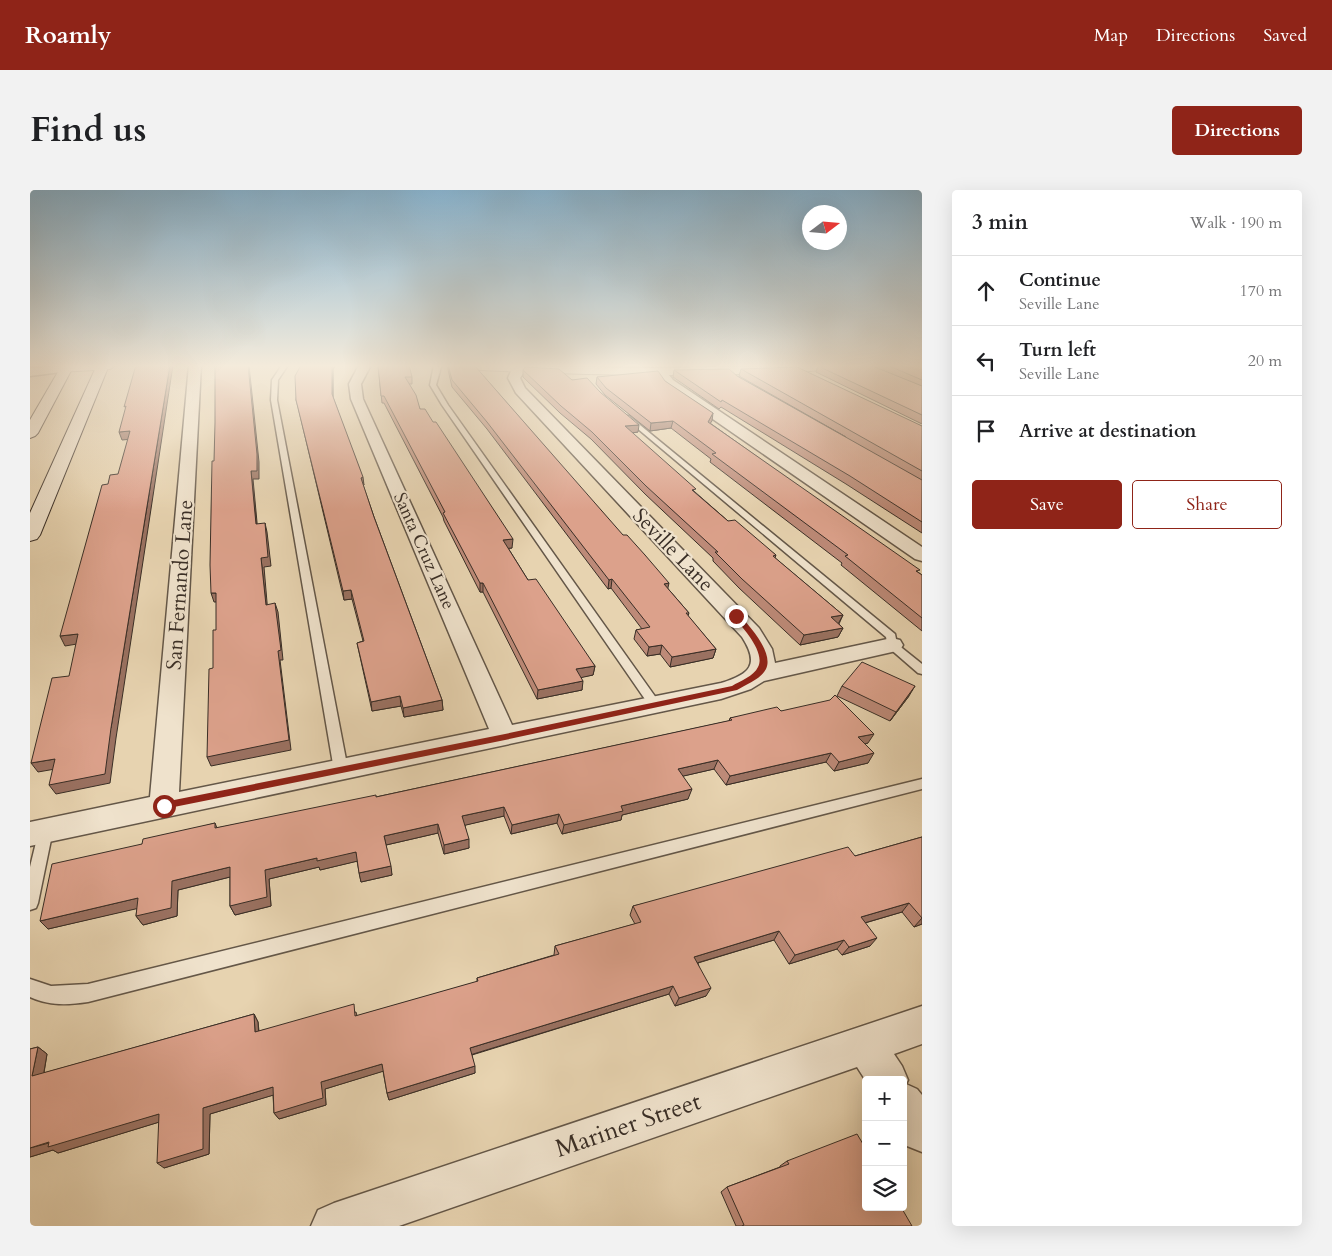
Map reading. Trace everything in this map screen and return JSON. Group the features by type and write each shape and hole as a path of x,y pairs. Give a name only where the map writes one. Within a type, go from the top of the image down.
{"main road":[{"path":"30,433 41,413"},
{"path":"30,535 82,413"}],"street":[{"name":"San Fernando Lane","path":"164,806 192,413"},
{"name":"Santa Cruz Lane","path":"363,413 505,737"},
{"name":"Seville Lane","path":"542,413 751,633 763,655 762,669 756,675"},
{"path":"714,413 922,555"},
{"path":"38,832 505,737 734,688 756,675 892,645"},
{"name":"Mariner Street","path":"334,1226 922,1025"},
{"path":"865,1044 885,1076"},
{"path":"907,1109 922,1132"}],"lane":[{"path":"276,413 341,770"},
{"path":"451,413 655,705"},
{"path":"622,413 891,636 892,645 922,670"},
{"path":"30,988 50,995 66,996 88,993 922,784"},
{"path":"30,904 38,832"}],"building":[{"path":"124,413 162,413 105,774 49,785 55,759 31,763 52,678 69,676 78,634 60,636 102,485 108,484 110,475 118,474 130,431 119,432"},
{"path":"215,413 253,413 257,471 251,471 256,524 265,523 268,557 261,558 266,605 275,603 281,650 278,651 289,740 207,757 209,669 213,668 213,630 216,630 216,593 211,593 210,565 212,461 214,461"},
{"path":"299,413 339,413 363,477 361,478 374,517 442,700 403,708 400,696 371,702 357,643 364,641 351,590 343,591"},
{"path":"393,413 428,413 433,422 436,422 513,539 503,540 528,580 536,579 595,666 576,669 583,681 538,690 483,583 480,583 443,513 445,512"},
{"path":"480,413 516,413 623,535 627,535 669,583 664,584 716,649 672,657 662,645 649,647 636,630 650,627 612,579 609,580"},
{"path":"570,413 625,413 639,425 625,426 696,489 692,490 728,521 735,520 776,555 773,556 843,615 831,617 843,628 804,635 742,579 715,552 718,552 646,486 592,432"},
{"path":"639,413 713,413 708,422 920,570 916,571 922,575 922,618 845,556 848,555 712,454 716,453 673,421 651,423"},
{"path":"744,413 803,413 922,480 922,522 850,476"},
{"path":"820,413 895,413 922,426 922,471"},
{"path":"862,662 915,686 896,712 842,686"},
{"path":"835,695 874,734 858,737 874,753 839,762 831,753 730,776 718,760 678,769 692,789 621,806 623,811 564,825 559,814 512,825 504,807 462,816 469,839 444,845 438,824 384,836 391,866 359,873 356,852 317,861 317,858 265,870 267,897 230,906 230,867 172,881 171,908 136,916 138,898 40,921 52,864 142,844 143,839 215,823 215,828 376,795 376,797 732,720 730,718 777,707 781,711 830,700"},
{"path":"922,837 922,918 909,903 861,917 877,938 849,947 844,940 795,955 779,931 694,957 711,988 679,998 673,986 470,1048 475,1066 387,1093 382,1064 321,1082 323,1098 274,1113 273,1087 203,1108 203,1149 157,1163 159,1114 48,1147 49,1142 30,1148 30,1049 38,1047 32,1076 254,1014 255,1032 354,1004 355,1016 478,981 477,978 559,954 555,946 641,922 633,906 848,847 855,856"},
{"path":"857,1134 862,1142 862,1211 903,1211 912,1226 742,1226 744,1225 727,1187 789,1164 787,1161"}],"route":[{"path":"164,806 505,737 734,688 746,683 756,675 762,669 764,661 760,647 736,616"}]}
